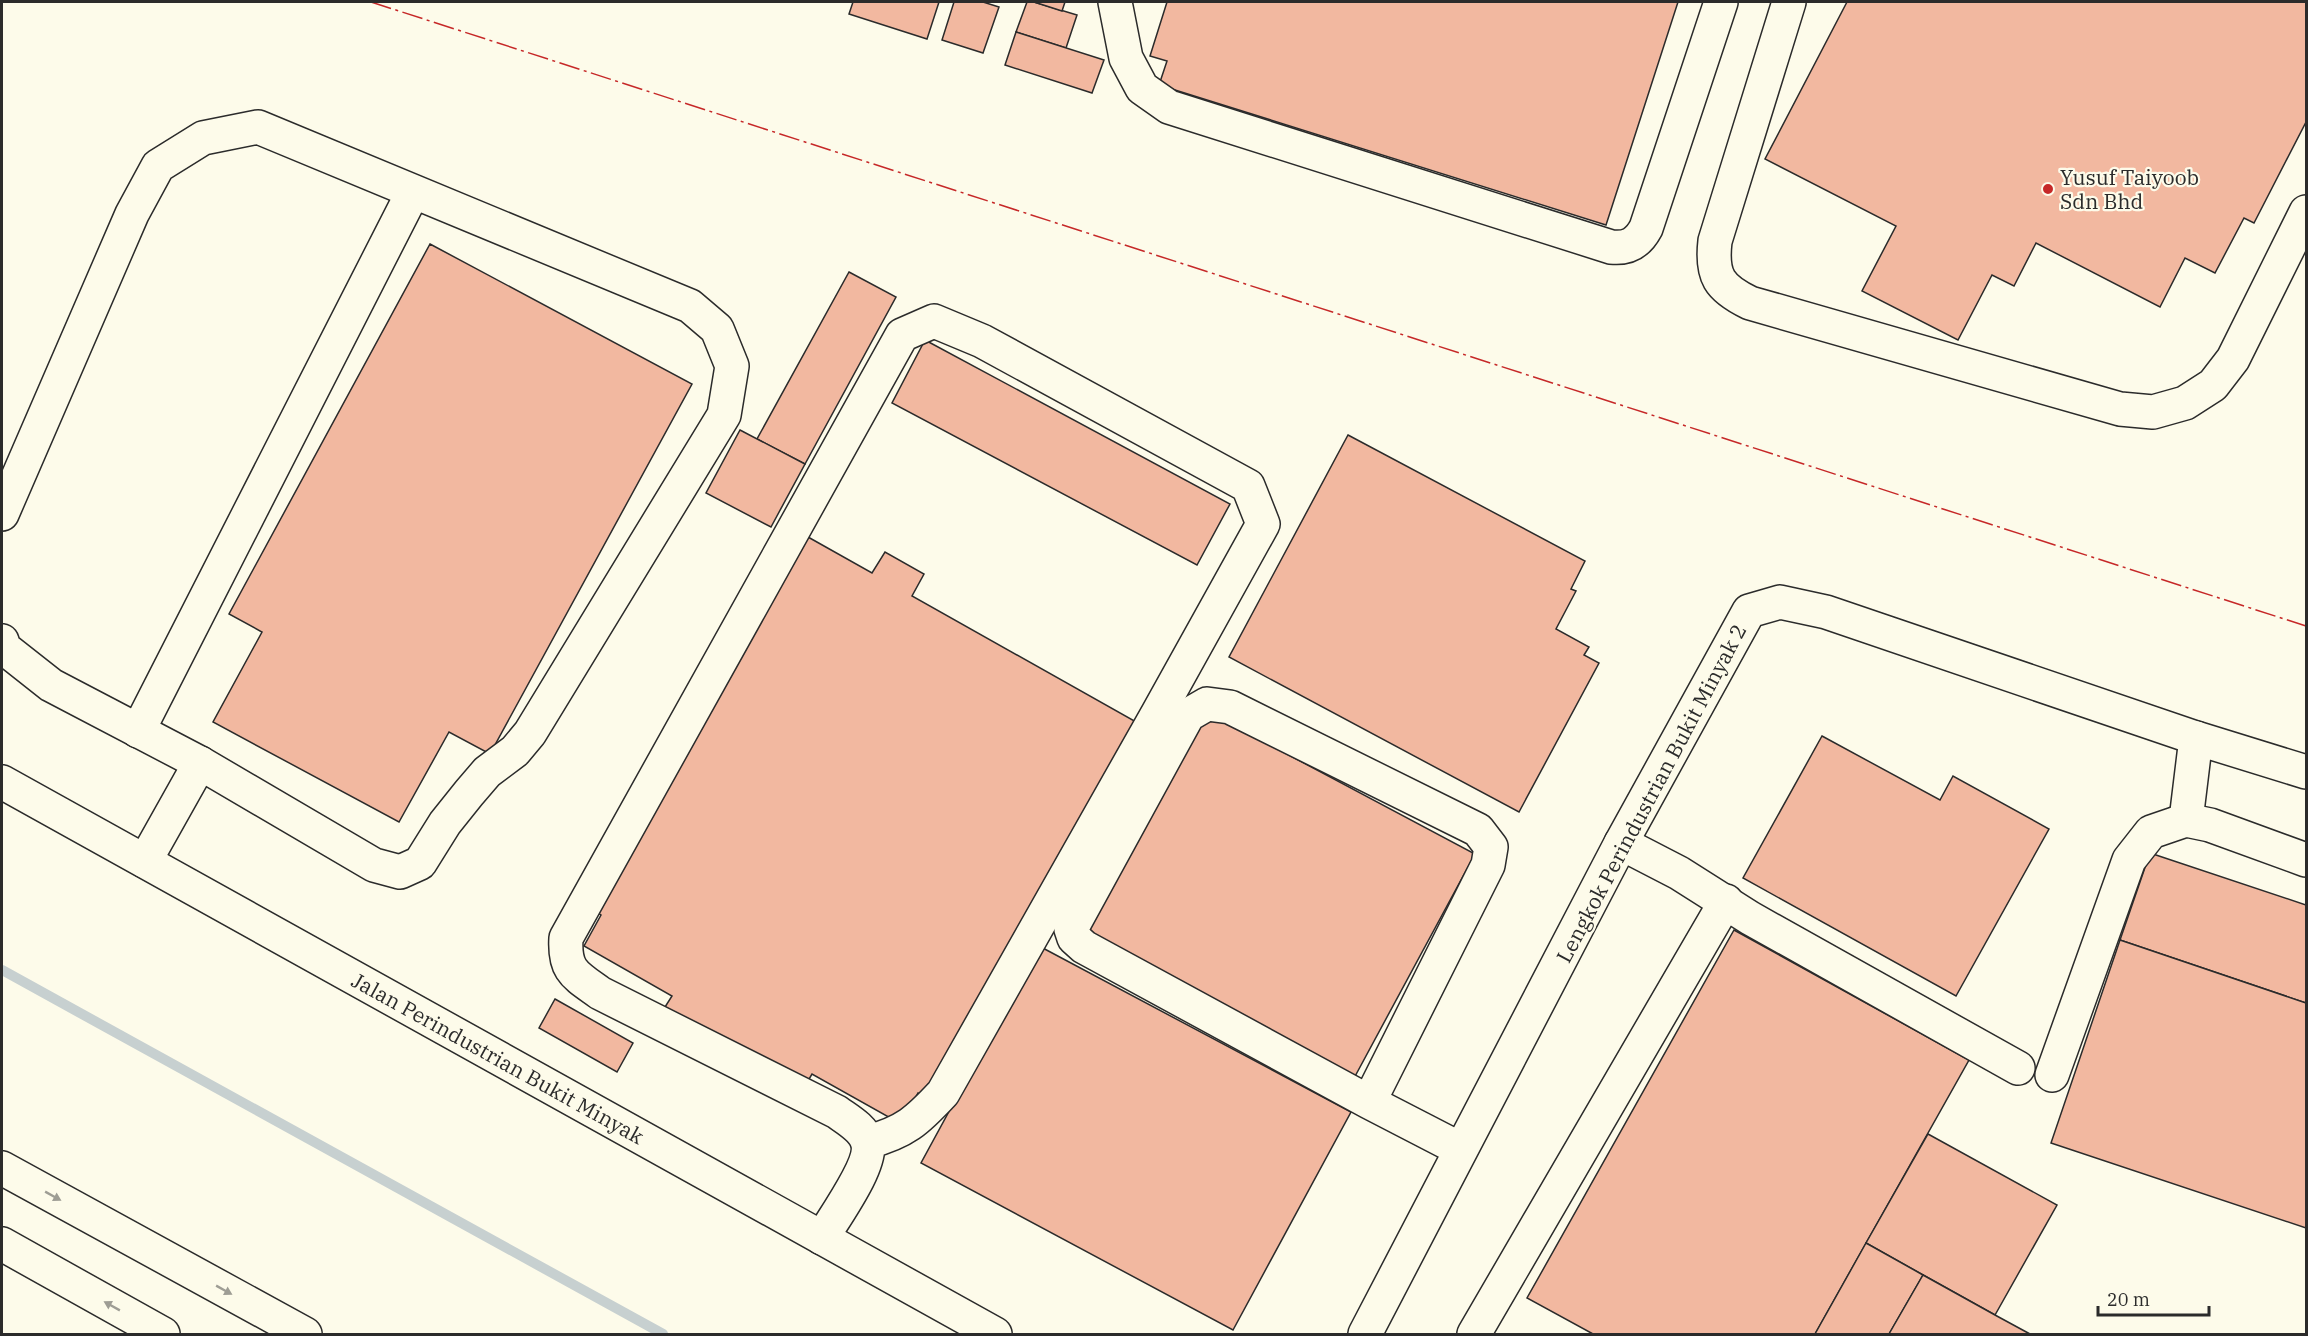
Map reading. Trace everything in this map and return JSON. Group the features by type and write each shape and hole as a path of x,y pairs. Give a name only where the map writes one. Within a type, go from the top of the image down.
{"street":[{"path":"1115,2 1126,58 1142,88 1169,107 1622,248 1632,245 1641,238 1646,228 1721,2"},
{"path":"1790,2 1715,242 1713,261 1719,280 1732,295 1750,303 2120,409 2153,412 2185,403 2213,385 2233,358 2307,212"},
{"path":"2,514 132,214 158,166 203,138 258,127 690,306 717,329 732,366 724,415 530,733 515,751 487,772 469,793 445,823 420,863 400,872 374,865 200,763 51,685 4,648 2,641"},
{"path":"138,731 413,192"},
{"path":"822,1238 866,1162 868,1142 858,1126 837,1112 600,993 577,977 565,957 566,938 902,335 934,321 982,341 1248,486 1263,524 943,1093 918,1120 892,1136 868,1142"},
{"name":"Lengkok Perindustrian Bukit Minyak 2","path":"1365,1335 1460,1149 1622,843 1749,611 1780,602 1826,612 2196,738 2307,772"},
{"path":"1369,1102 1488,865 1491,847 1478,830 1230,708 1207,704 1188,715 1071,929 1074,938 1084,947 1369,1102 1460,1149"},
{"path":"2186,820 2196,738"},
{"path":"145,861 200,763"},
{"name":"Jalan Perindustrian Bukit Minyak","path":"2,782 995,1335"},
{"path":"2052,1075 2129,860 2151,832 2186,820 2210,825 2307,860"},
{"path":"1622,843 1679,873 1761,924 2018,1068"},
{"path":"1474,1335 1726,901"},
{"path":"2,1168 304,1335"},
{"path":"2,1244 163,1335"}],"building":[{"path":"853,2 939,2 927,39 849,14"},
{"path":"954,2 983,2 999,7 983,53 942,40"},
{"path":"1027,2 1077,15 1066,48 1016,32"},
{"path":"1034,2 1065,2 1062,11"},
{"path":"1167,2 1678,2 1606,225 1159,85 1167,61 1150,56"},
{"name":"Yusuf Taiyoob Sdn Bhd","path":"1847,2 2306,2 2306,122 2254,223 2244,218 2215,273 2185,258 2160,307 2036,243 2014,286 1992,275 1958,340 1862,291 1896,226 1765,159"},
{"path":"1016,32 1104,60 1092,93 1005,65"},
{"path":"430,244 692,384 490,754 449,732 399,822 213,722 262,632 229,614"},
{"path":"849,272 896,297 805,464 757,439"},
{"path":"925,340 1230,504 1197,565 892,403"},
{"path":"740,430 805,464 771,527 706,493"},
{"path":"1348,435 1585,561 1571,589 1576,591 1556,629 1589,647 1584,655 1599,663 1519,812 1229,657"},
{"path":"808,537 872,573 885,552 924,574 912,596 1138,723 926,1097 918,1093 901,1124 812,1074 805,1086 665,1007 672,996 584,946 601,915 595,911"},
{"path":"1206,711 1475,854 1353,1080 1084,937"},
{"path":"1822,736 1940,800 1953,776 2049,829 1956,996 1743,878"},
{"path":"2150,853 2306,905 2306,1003 2120,940"},
{"path":"1734,930 1969,1060 1815,1334 1593,1334 1527,1298"},
{"path":"2120,940 2306,1003 2306,1228 2051,1143"},
{"path":"1039,946 1351,1112 1233,1330 921,1163"},
{"path":"555,999 633,1043 617,1072 539,1028"},
{"path":"1928,1134 2057,1205 1995,1315 1866,1243"},
{"path":"1866,1243 1923,1275 1889,1334 1815,1334"},
{"path":"1923,1275 1995,1315 2030,1334 1889,1334"}],"waterway":[{"path":"2,970 663,1334"}],"power":[{"path":"371,2 2306,626"}],"place":[{"name":"Yusuf Taiyoob Sdn Bhd","path":"2048,189"}]}
